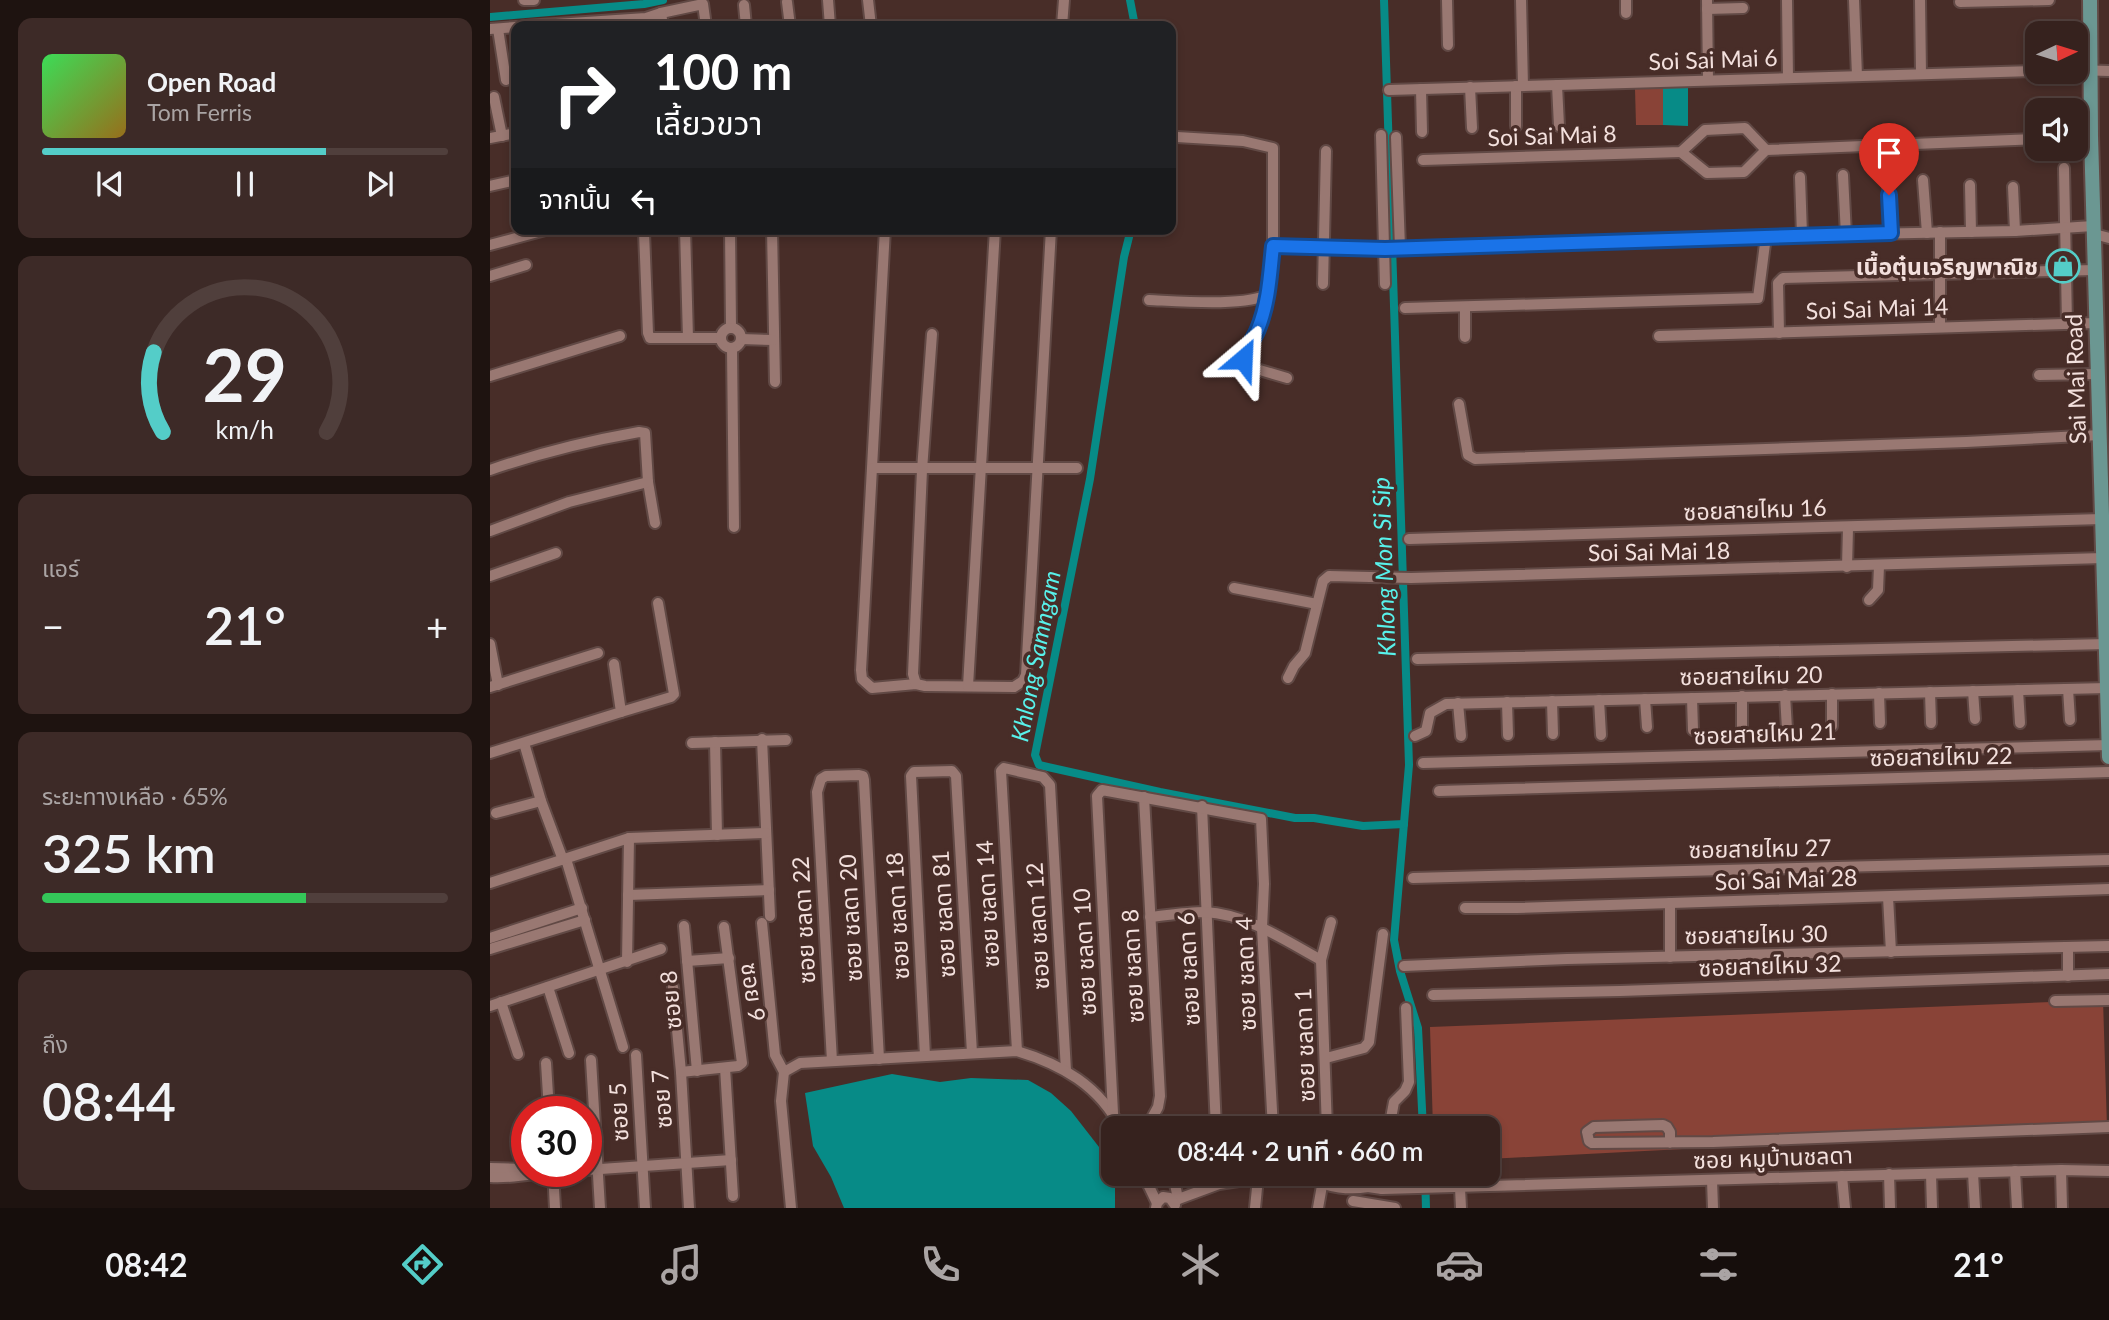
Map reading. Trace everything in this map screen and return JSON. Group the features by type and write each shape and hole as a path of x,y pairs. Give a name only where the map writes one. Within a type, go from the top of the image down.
{"main road":[{"name":"Sai Mai Road","path":"2088,21 2090,0"},
{"name":"Sai Mai Road","path":"2084,84 2091,136 2095,270 2101,329 2104,410 2100,435 2108,640 2109,757"}],"street":[{"path":"524,0 534,0"},
{"path":"828,0 830,21"},
{"path":"868,0 870,21"},
{"path":"1062,21 1064,0"},
{"path":"1447,0 1448,45"},
{"path":"1516,126 1520,86 1521,0"},
{"path":"1626,0 1626,13"},
{"path":"1787,0 1788,78"},
{"path":"1854,0 1857,76"},
{"path":"1920,0 1922,74"},
{"path":"1960,2 2049,0"},
{"path":"787,2 789,21"},
{"path":"630,21 703,4 705,21"},
{"path":"744,5 746,21"},
{"path":"1708,80 1707,5 1743,8"},
{"path":"661,13 662,21"},
{"path":"494,29 506,80"},
{"path":"2088,70 2109,72"},
{"name":"Soi Sai Mai 6","path":"1390,90 2025,71"},
{"path":"1557,85 1559,125"},
{"path":"1471,87 1472,128"},
{"path":"1421,89 1422,132"},
{"path":"494,97 502,136"},
{"path":"1766,150 1745,128 1705,130 1681,152 1707,173 1744,172 1766,150 2025,139"},
{"path":"490,138 511,134"},
{"path":"1381,135 1391,249"},
{"path":"1177,136 1242,141 1273,148 1273,246 1268,295 1258,331 1243,359 1253,368 1287,378"},
{"path":"1385,284 1391,249 1395,138"},
{"path":"1323,284 1326,151"},
{"name":"Soi Sai Mai 8","path":"1423,160 1681,152"},
{"path":"2064,168 2067,324"},
{"path":"1843,175 1846,235"},
{"path":"1888,176 1891,233"},
{"path":"1800,177 1802,235"},
{"path":"1923,180 1927,233"},
{"path":"490,186 511,181"},
{"path":"1970,185 1971,232"},
{"path":"2013,187 2015,231"},
{"path":"1273,246 1391,249 1766,236 2015,231 2066,227 2094,230 2109,238"},
{"path":"1940,232 1940,326"},
{"path":"490,245 527,235"},
{"path":"645,235 650,338 721,338"},
{"path":"685,235 688,338"},
{"path":"730,235 731,327"},
{"path":"772,235 775,382"},
{"path":"886,235 861,652 862,679 872,688 916,684 1014,687 1023,681 1026,675 1051,235"},
{"path":"968,687 995,235"},
{"path":"1405,309 1758,298 1766,236"},
{"path":"490,276 526,265"},
{"path":"1779,333 1779,279 2095,270"},
{"path":"1149,300 1221,302 1268,295"},
{"path":"1465,307 1465,337"},
{"name":"Soi Sai Mai 14","path":"1659,336 1940,326 2067,324 2101,329"},
{"path":"731,327 738,330 741,339 738,345 732,348 726,346 721,338 723,331 731,327"},
{"path":"916,684 913,674 922,470 932,334"},
{"path":"490,376 620,336"},
{"path":"741,339 774,340"},
{"path":"732,348 734,527"},
{"path":"2039,375 2102,370"},
{"path":"1459,404 1468,455 1475,459 2100,435"},
{"path":"490,470 536,454 639,432 645,433 648,482 655,523"},
{"path":"873,468 1077,468"},
{"path":"490,531 569,502 648,482"},
{"name":"ซอยสายไหม 16","path":"1409,539 2102,519"},
{"path":"1847,567 1848,528"},
{"path":"490,576 556,553"},
{"name":"Soi Sai Mai 18","path":"1288,678 1294,666 1304,657 1323,581 1327,577 1411,578 2104,558"},
{"path":"1869,600 1878,590 1879,566"},
{"path":"1234,588 1317,604"},
{"path":"490,753 671,697 674,694 658,603"},
{"path":"1417,659 2108,640"},
{"path":"490,644 494,686 598,653"},
{"path":"614,664 621,712"},
{"name":"ซอยสายไหม 20","path":"1415,736 1426,732 1429,714 1446,704 1458,703 2108,688"},
{"path":"2068,689 2070,720"},
{"path":"2018,690 2020,723"},
{"path":"1973,691 1975,719"},
{"path":"1930,692 1931,723"},
{"path":"1879,693 1880,723"},
{"path":"1832,694 1832,726"},
{"path":"1785,695 1787,729"},
{"path":"1742,696 1742,729"},
{"path":"1692,698 1693,730"},
{"path":"1645,699 1647,727"},
{"path":"1599,700 1601,735"},
{"path":"1552,701 1553,734"},
{"path":"1507,702 1508,734"},
{"path":"1458,703 1461,736"},
{"path":"762,740 769,890 766,920 775,1055 784,1072 781,1101 791,1208"},
{"path":"692,743 786,740"},
{"path":"715,742 717,835"},
{"path":"524,743 541,801 584,914 623,1047"},
{"name":"ซอยสายไหม 21","path":"1423,763 2109,745"},
{"name":"ซอย ชลดา 14","path":"1017,1051 1001,771 1004,768 1016,769 1048,780"},
{"name":"ซอย ชลดา 18","path":"925,1056 912,774 955,772"},
{"name":"ซอย ชลดา 81","path":"955,772 972,1053"},
{"name":"ซอยสายไหม 22","path":"1439,791 2109,772"},
{"name":"ซอย ชลดา 22","path":"832,1061 817,792 823,777 863,776"},
{"name":"ซอย ชลดา 20","path":"863,776 878,1059"},
{"name":"ซอย ชลดา 12","path":"1048,780 1066,1071"},
{"name":"ซอย ชลดา 10","path":"1114,1113 1097,796 1102,790 1144,797"},
{"path":"1144,797 1202,806"},
{"name":"ซอย ชลดา 8","path":"1144,797 1160,1096 1153,1116"},
{"path":"496,813 541,801"},
{"name":"ซอย ชลดา 4","path":"1202,806 1261,819 1264,884 1262,928 1272,1116"},
{"name":"ซอย ชลดา 6","path":"1202,806 1215,1116"},
{"path":"490,883 629,838 766,833"},
{"path":"627,962 629,838"},
{"name":"ซอยสายไหม 27","path":"1413,878 2109,860"},
{"path":"628,895 769,890"},
{"name":"Soi Sai Mai 28","path":"1465,908 2109,890"},
{"path":"1888,897 1891,952"},
{"path":"1670,903 1670,957"},
{"path":"1150,916 1206,912 1240,919 1321,960"},
{"path":"490,938 584,914"},
{"path":"490,950 584,914"},
{"name":"ซอย ชลดา 1","path":"1327,1116 1321,960 1331,922"},
{"name":"ซอย 8","path":"684,926 697,1071"},
{"name":"ซอย 9","path":"724,927 742,1063 725,1068"},
{"path":"1326,1058 1364,1048 1369,1042 1383,934"},
{"name":"ซอยสายไหม 30","path":"1404,967 2109,946"},
{"path":"2068,947 2068,976"},
{"path":"518,1054 496,1004 661,949"},
{"path":"687,961 729,958"},
{"name":"ซอยสายไหม 32","path":"1433,995 1633,991 2109,974"},
{"name":"ซอย 7","path":"673,986 689,1208"},
{"path":"548,987 569,1053"},
{"path":"2055,1001 2109,1000"},
{"path":"1391,1116 1392,1106 1409,1082 1406,1009"},
{"path":"784,1072 800,1063 1017,1051 1045,1059 1078,1076 1115,1116"},
{"name":"ซอย 5","path":"636,1055 645,1208"},
{"path":"591,1060 591,1096"},
{"path":"546,1063 548,1096"},
{"path":"681,1072 725,1068 733,1196"},
{"path":"1670,1143 1670,1132 1663,1125 1594,1127 1587,1132 1589,1141 1596,1143 1670,1143 2109,1127"},
{"path":"602,1169 731,1160"},
{"path":"490,1168 511,1170"},
{"path":"2060,1170 2062,1208"},
{"path":"2015,1171 2017,1208"},
{"name":"ซอย หมูบ้านชลดา","path":"1346,1186 1357,1189 1460,1188 1889,1174 2109,1171"},
{"path":"1973,1173 1975,1208"},
{"path":"1889,1174 1889,1208"},
{"path":"1931,1174 1932,1208"},
{"path":"490,1177 511,1176"},
{"path":"1842,1177 1845,1208"},
{"path":"1712,1180 1713,1208"},
{"path":"1148,1186 1156,1205"},
{"name":"ซอย หมูบ้านชลดา","path":"1156,1205 1163,1197 1170,1198 1175,1203 1206,1186"},
{"path":"1255,1208 1257,1186"},
{"path":"1318,1208 1320,1186"},
{"path":"553,1187 555,1208"},
{"path":"596,1187 600,1208"},
{"path":"1375,1188 1357,1195 1352,1204 1395,1208"},
{"path":"1460,1188 1461,1208"}],"shaded area":[{"path":"1663,88 1663,125 1636,125 1635,89"},
{"path":"2103,1000 2107,1127 1500,1158 1500,1116 1433,1116 1430,1027"}],"water":[{"path":"1663,88 1688,88 1688,126 1663,125"},
{"path":"892,1074 940,1082 971,1078 1028,1080 1051,1093 1071,1111 1099,1147 1101,1186 1115,1186 1115,1208 844,1208 831,1177 813,1146 805,1093"}],"waterway":[{"name":"Khlong Samngam","path":"490,17 644,4 663,0"},
{"name":"Khlong Samngam","path":"1130,0 1134,21"},
{"name":"Khlong Mon Si Sip","path":"1384,0 1409,765 1394,940 1400,971 1418,1028 1422,1116"},
{"name":"Khlong Samngam","path":"1130,235 1090,479 1035,755 1039,765 1295,818 1314,818 1363,826 1404,824"},
{"name":"Khlong Mon Si Sip","path":"1425,1186 1426,1208"}],"place":[{"name":"เนื้อตุ๋นเจริญพาณิช","path":"2063,266"}],"route":[{"path":"1243,359 1264,313 1273,246 1385,249 1891,233 1889,195"}]}
